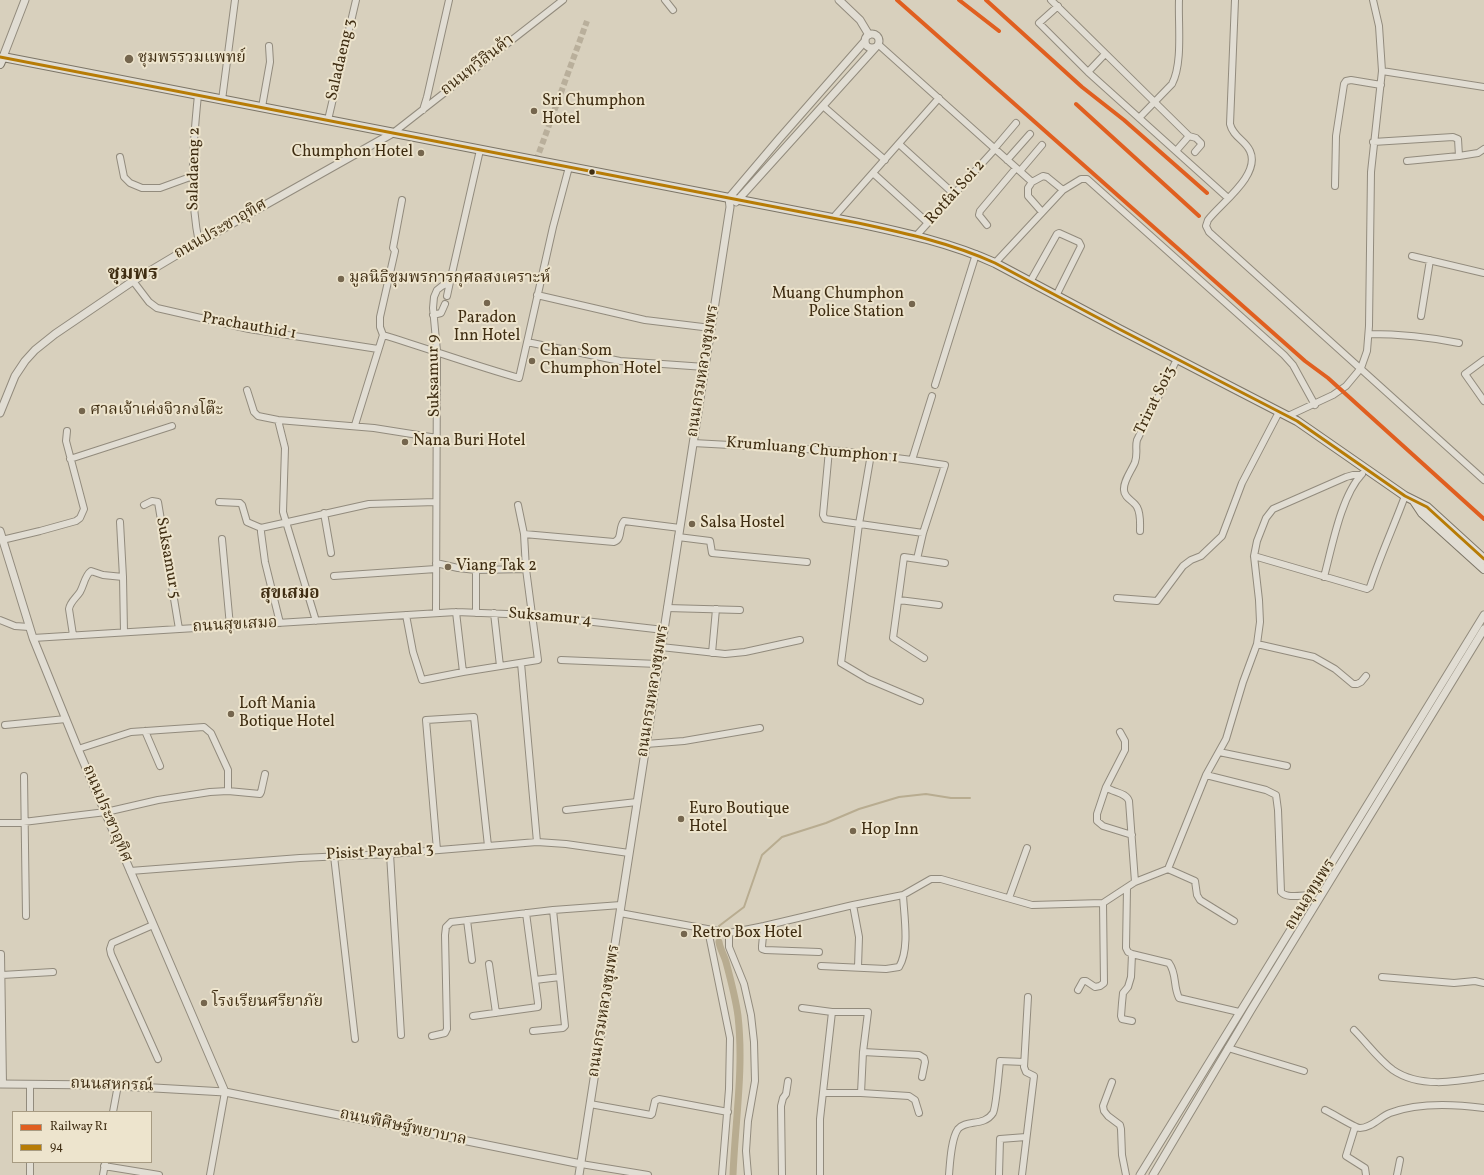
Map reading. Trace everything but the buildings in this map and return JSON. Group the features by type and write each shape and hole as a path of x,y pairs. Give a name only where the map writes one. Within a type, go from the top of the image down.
{"main road":[{"path":"1,59 262,107 569,167 729,202 738,200 833,218 948,244 976,254 995,263 1297,421 1363,471 1427,507 1484,559"},
{"path":"1414,501 1422,513 1484,569"}],"street":[{"path":"1,59 25,0"},
{"path":"222,100 235,0"},
{"name":"Saladaeng 3","path":"328,120 356,0"},
{"path":"423,110 449,0"},
{"name":"ถนนทวีสินค้า","path":"393,133 563,0"},
{"path":"665,0 673,10"},
{"path":"839,0 860,20 867,38 868,47 877,47 939,98 1032,182"},
{"path":"1052,0 1189,136 1196,138 1201,143 1195,152"},
{"path":"1140,118 1172,84 1175,78 1178,59 1179,0"},
{"path":"1234,0 1230,124 1233,133 1248,148 1252,159 1246,178 1208,220 1206,226 1208,232 1484,480"},
{"path":"1288,416 1315,405 1346,386 1361,368 1367,351 1369,334 1371,179 1373,142 1382,71 1379,26 1373,0"},
{"path":"1058,6 1039,23 1088,72 1228,198"},
{"path":"729,202 779,139 867,38 873,34 878,36 880,40 877,47 738,200"},
{"path":"262,107 270,62 269,46"},
{"path":"1088,72 1105,54"},
{"path":"1382,71 1484,87"},
{"path":"1335,186 1336,136 1344,84 1346,81 1351,80 1381,85"},
{"name":"Saladaeng 2","path":"198,95 194,132 193,176 195,221 199,242"},
{"path":"815,98 885,160"},
{"path":"833,218 939,98"},
{"name":"Rotfai Soi 2","path":"916,236 1016,123"},
{"name":"ถนนประชาอุทิศ","path":"0,413 2,403 15,376 25,361 35,350 55,334 133,281 199,242 393,133"},
{"path":"1007,160 1030,134"},
{"path":"1176,151 1189,136"},
{"path":"1373,142 1456,137 1458,139 1459,156"},
{"path":"779,139 786,146"},
{"path":"899,144 954,194"},
{"path":"987,225 979,215 980,211 1042,145"},
{"path":"1407,162 1478,153 1484,149"},
{"path":"447,296 480,150"},
{"path":"120,157 124,177 130,183 142,188 160,188 193,176"},
{"path":"383,335 519,378 537,295 569,167"},
{"path":"873,173 928,223"},
{"path":"1042,212 1028,196 1028,188 1032,182 1043,176 1063,190"},
{"path":"995,263 1063,190 1081,179 1087,179 1284,355 1293,365 1315,405"},
{"path":"355,425 383,335 380,327 380,317 395,251 393,248 402,200"},
{"name":"ถนนกรมหลวงชุมพร","path":"579,1175 705,367 729,202"},
{"path":"1030,282 1057,234 1059,233 1079,242 1082,246 1056,296"},
{"path":"935,385 976,254"},
{"path":"1412,256 1484,273"},
{"path":"1422,316 1430,260"},
{"name":"Prachauthid 1","path":"133,281 149,302 156,308 236,326 378,349"},
{"name":"Suksamur 9","path":"436,613 437,352 433,315 434,297 437,290 450,282"},
{"path":"537,295 645,320 711,328"},
{"path":"433,315 441,313 445,304"},
{"path":"1369,334 1404,334 1459,343"},
{"path":"527,342 620,361 705,367"},
{"name":"Trirat Soi3","path":"1140,531 1140,515 1137,508 1125,495 1125,485 1136,460 1137,440 1176,359"},
{"path":"1484,360 1465,374 1484,401"},
{"path":"247,390 254,412 258,416 278,420 355,425 436,438"},
{"name":"Krumluang Chumphon 1","path":"693,443 829,450 912,460 932,396"},
{"path":"1117,598 1157,601 1183,566 1191,560 1201,556 1222,536 1242,483 1279,412"},
{"path":"278,420 285,448 282,507 316,621"},
{"path":"70,459 172,426"},
{"path":"2,540 76,521 80,518 84,509 66,441 67,431"},
{"path":"829,450 823,515 824,519 923,534"},
{"path":"871,454 859,524 841,663 868,679 920,701"},
{"path":"912,460 945,465 923,534 917,559"},
{"path":"1168,869 1206,775 1226,739 1243,682 1257,644 1260,622 1260,600 1254,556 1257,541 1266,518 1273,509 1363,471"},
{"path":"1324,577 1347,499 1363,471"},
{"path":"1254,556 1367,589 1370,587 1377,564 1405,496"},
{"name":"Suksamur 5","path":"144,505 152,502 158,502 179,629"},
{"path":"218,502 240,502 247,522 261,528 369,504 436,502"},
{"path":"406,615 413,652 422,680 538,660 526,569 524,534 518,505"},
{"path":"324,514 332,553"},
{"path":"524,534 614,542 619,538 621,524 628,520 680,528"},
{"path":"120,522 124,632"},
{"path":"261,528 265,562 280,623"},
{"name":"ถนนประชาอุทิศ","path":"0,531 33,638 78,749 225,1092"},
{"path":"678,537 710,541 712,553 807,562"},
{"path":"222,539 230,626"},
{"path":"924,658 893,638 904,557 945,563"},
{"path":"334,576 436,566 476,570 526,569"},
{"path":"476,570 476,612"},
{"path":"72,635 69,609 70,605 80,591 88,573 92,571 103,575 123,576"},
{"path":"899,600 939,605"},
{"path":"667,608 740,610"},
{"path":"712,653 716,609"},
{"path":"456,612 463,672"},
{"name":"Suksamur 4","path":"436,613 476,612 532,615 664,630"},
{"name":"ถนนสุขเสมอ","path":"33,638 436,613"},
{"path":"494,613 500,666"},
{"name":"ถนนอุทุมพร","path":"1140,1175 1484,615"},
{"path":"0,620 15,626 29,627"},
{"name":"ถนนอุทุมพร","path":"1152,1175 1484,629"},
{"path":"661,647 725,654 745,652 800,640"},
{"path":"1257,644 1314,657 1335,669 1353,684 1361,682 1366,676"},
{"path":"561,660 658,664"},
{"path":"521,663 537,842"},
{"path":"437,850 426,720 474,717 488,846"},
{"path":"5,725 66,719"},
{"path":"78,749 131,732 204,727 211,733 228,770 228,791"},
{"path":"646,744 684,741 760,728"},
{"path":"145,731 160,766"},
{"path":"1120,732 1125,741 1125,750 1106,787 1097,814 1097,822 1103,826 1132,835"},
{"path":"1219,752 1287,766"},
{"path":"0,823 25,822 106,812 166,799 210,792 228,791 260,794 265,774"},
{"path":"1206,775 1266,790 1276,795 1278,810 1281,892 1288,896 1311,895"},
{"path":"24,776 26,916"},
{"path":"1106,787 1128,798 1135,882"},
{"path":"566,810 637,802"},
{"name":"Pisist Payabal 3","path":"130,871 334,856 390,854 537,842 566,844 629,853"},
{"path":"1009,898 1026,848"},
{"path":"390,854 401,1035"},
{"path":"334,856 355,1039"},
{"path":"620,913 728,932 764,926 853,904 903,895 935,878 1032,905 1103,903 1135,882 1168,869 1196,881 1197,895 1200,900 1234,921"},
{"path":"1127,888 1126,948 1128,952 1169,963 1173,969 1174,987 1179,998 1239,1012"},
{"path":"821,966 886,969 899,967 902,962 905,947 903,895"},
{"path":"1078,990 1083,981 1086,981 1095,987 1104,983 1103,903"},
{"path":"853,904 859,936 858,967"},
{"path":"432,1036 444,1033 447,1029 445,935 446,926 451,922 553,910 621,905"},
{"path":"533,1031 563,1028 565,1026 553,910"},
{"path":"473,1016 538,1007 526,913"},
{"path":"467,920 472,960"},
{"path":"154,925 112,944 110,949 158,1058"},
{"path":"764,926 762,948 765,950 819,952"},
{"path":"710,930 730,1038 728,1112 722,1175"},
{"path":"728,932 729,947 744,984 751,1015 754,1042 755,1081 748,1121 746,1151 748,1175"},
{"path":"1,954 2,1084"},
{"path":"1132,954 1131,977 1128,987 1123,993 1121,1016 1122,1019 1132,1021"},
{"path":"489,964 496,1013"},
{"path":"2,975 53,972"},
{"path":"535,980 560,977"},
{"path":"1382,977 1454,983 1476,981 1484,983"},
{"path":"1022,1175 1034,1076 1026,1072 1024,1067 1028,997"},
{"path":"802,1008 832,1012 868,1012 863,1052 861,1093"},
{"path":"820,1175 820,1119 832,1012"},
{"path":"1354,1030 1377,1055 1394,1070 1414,1080 1434,1082 1484,1077"},
{"path":"1228,1048 1304,1071"},
{"path":"863,1052 919,1055 924,1058 925,1062 922,1077"},
{"path":"949,1175 953,1144 957,1130 964,1124 978,1123 987,1119 994,1112 1000,1061 1024,1062"},
{"path":"782,1175 781,1106 783,1098 786,1094 788,1081"},
{"path":"1112,1082 1103,1106 1104,1111 1108,1116 1120,1125 1122,1155 1126,1175"},
{"name":"ถนนสหกรณ์","path":"2,1084 118,1085 225,1092"},
{"path":"30,1085 30,1111"},
{"path":"113,1111 118,1085"},
{"path":"210,1175 225,1092"},
{"name":"ถนนพิศิษฐ์พยาบาล","path":"225,1092 581,1164"},
{"path":"823,1093 861,1093 909,1096 916,1100 919,1113"},
{"path":"590,1104 648,1115 652,1114 655,1101 659,1099 728,1112"},
{"path":"1325,1110 1355,1127 1361,1128 1366,1127 1389,1113 1422,1106 1466,1106 1484,1108"},
{"path":"1355,1127 1346,1156 1365,1168 1366,1175"},
{"path":"999,1175 1000,1139 1026,1137"},
{"path":"1397,1175 1400,1160"},
{"path":"30,1163 30,1175"},
{"path":"103,1175 104,1164 159,1175"},
{"path":"581,1164 648,1175"}],"waterway":[{"path":"719,942 719,926 744,907 762,855 782,837 826,823 859,809 899,797 926,794 951,798 970,798"},
{"path":"719,942 726,962 734,996 740,1036 740,1076 733,1175"}],"tunnel":[{"path":"536,161 587,21"}],"rail line":[{"name":"R1","path":"897,0 1305,361 1328,378 1484,519"},
{"name":"R1","path":"959,0 999,31"},
{"name":"R1","path":"986,0 1082,87 1124,120 1207,193"},
{"name":"R1","path":"1076,104 1199,216"}],"transit line":[{"name":"94","path":"0,57 858,223 945,244 995,263 1297,421 1405,496 1427,507 1484,559"}],"place":[{"name":"ชุมพรรวมแพทย์","path":"129,59"},
{"name":"Sri Chumphon Hotel","path":"534,111"},
{"name":"Chumphon Hotel","path":"421,153"},
{"name":"มูลนิธิชุมพรการกุศลสงเคราะห์","path":"341,279"},
{"name":"Paradon Inn Hotel","path":"487,303"},
{"name":"Muang Chumphon Police Station","path":"912,304"},
{"name":"Chan Som Chumphon Hotel","path":"532,361"},
{"name":"ศาลเจ้าเค่งจิวกงโต๊ะ","path":"82,411"},
{"name":"Nana Buri Hotel","path":"405,442"},
{"name":"Salsa Hostel","path":"692,524"},
{"name":"Viang Tak 2","path":"448,567"},
{"name":"Loft Mania Botique Hotel","path":"231,714"},
{"name":"Euro Boutique Hotel","path":"681,819"},
{"name":"Hop Inn","path":"853,831"},
{"name":"Retro Box Hotel","path":"684,934"},
{"name":"โรงเรียนศรียาภัย","path":"204,1003"}],"district":[{"name":"ชุมพร","path":"133,275"},
{"name":"สุขเสมอ","path":"290,595"}]}
